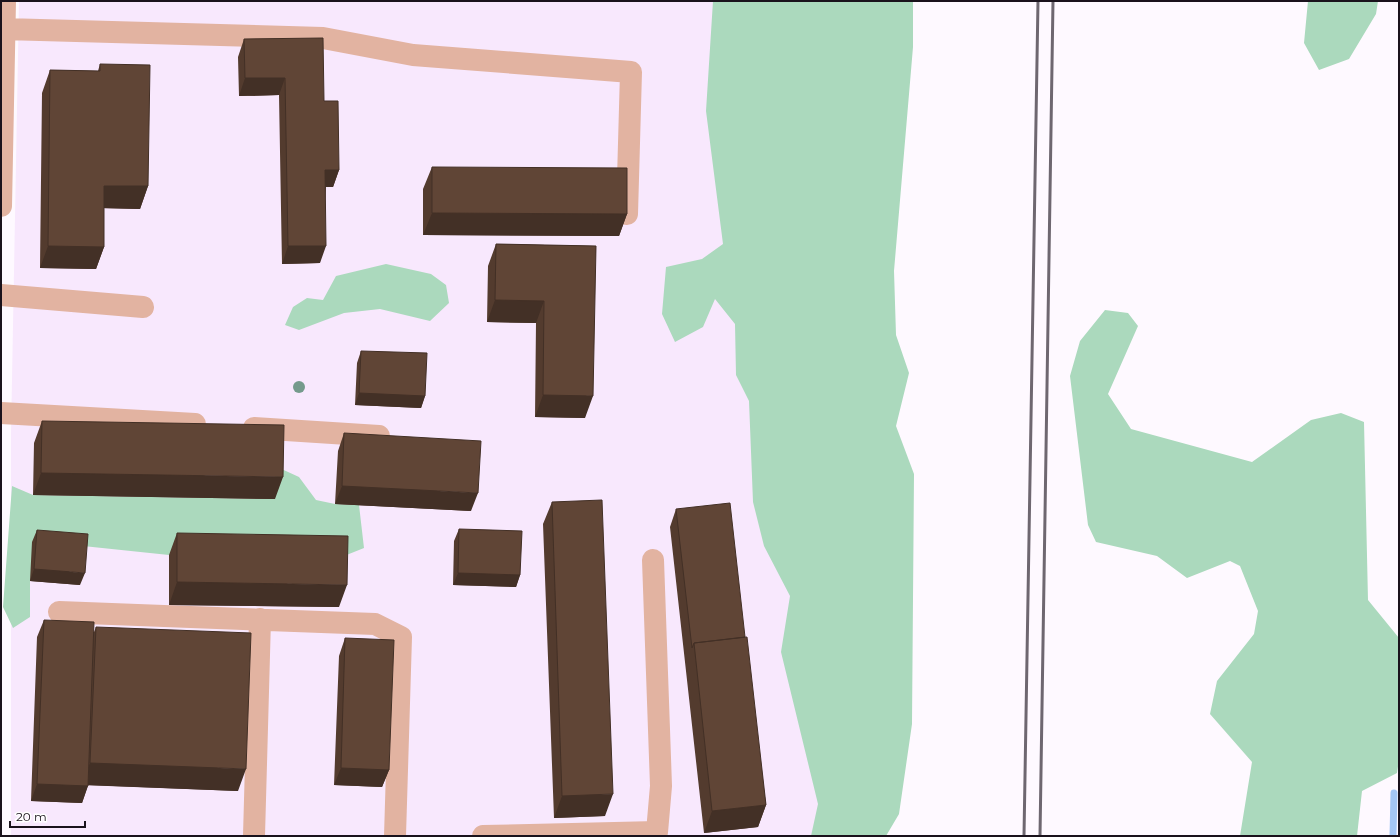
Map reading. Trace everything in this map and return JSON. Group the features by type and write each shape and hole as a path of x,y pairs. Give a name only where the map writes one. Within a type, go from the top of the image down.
{"street":[{"path":"1,206 5,1"},
{"path":"4,29 323,38 413,56 631,72 627,214"},
{"path":"1,295 143,307"},
{"path":"1,413 398,437"},
{"path":"483,836 657,832 661,786 653,560"},
{"path":"60,612 376,624 401,637 395,836"},
{"path":"254,836 260,619"}],"shaded area":[{"path":"19,1 859,1 853,836 11,836 11,434"}],"green space":[{"path":"713,1 913,1 913,47 894,271 896,335 909,373 896,426 914,474 912,724 899,814 886,836 811,836 818,804 781,652 790,596 764,546 753,502 749,401 736,375 735,324 715,299 703,327 675,342 662,314 666,267 702,259 723,244 706,111"},
{"path":"1308,1 1378,1 1376,14 1349,59 1319,70 1304,43"},
{"path":"386,264 431,274 446,285 449,303 430,321 380,309 344,313 299,330 285,325 293,307 307,298 323,300 336,276"},
{"path":"1105,310 1128,313 1138,326 1108,394 1131,429 1252,462 1311,420 1341,413 1364,422 1368,600 1399,638 1399,760 1397,773 1362,791 1357,836 1240,836 1252,762 1210,714 1217,681 1254,634 1258,611 1240,566 1230,561 1187,578 1157,556 1096,542 1088,525 1070,376 1080,341"},
{"path":"275,466 299,477 316,500 335,504 359,505 364,548 339,558 169,555 83,546 30,581 30,617 13,628 3,607 12,486 33,495 275,499"}],"building":[{"path":"323,38 324,101 338,101 339,170 325,170 326,246 288,246 285,78 245,78 244,39"},
{"path":"100,64 150,65 148,186 104,186 104,247 48,246 50,70 100,71"},
{"path":"432,167 627,168 627,214 432,213"},
{"path":"496,244 596,246 593,396 543,395 544,301 495,300"},
{"path":"361,351 427,353 425,396 359,393"},
{"path":"42,421 284,425 283,477 41,473"},
{"path":"344,433 481,441 478,493 342,486"},
{"path":"602,500 613,794 562,796 552,502"},
{"path":"730,503 745,637 694,643 692,648 676,509"},
{"path":"459,529 522,531 520,575 458,573"},
{"path":"37,530 88,534 85,573 34,569"},
{"path":"177,533 348,536 347,585 177,582"},
{"path":"44,620 94,622 88,786 37,784"},
{"path":"96,627 251,633 246,769 90,763"},
{"path":"747,637 766,805 712,811 694,643"},
{"path":"345,638 394,640 389,770 341,768"}],"waterway":[{"path":"1393,836 1394,793"}],"railway":[{"path":"1024,836 1038,1"},
{"path":"1040,836 1053,1"}]}
